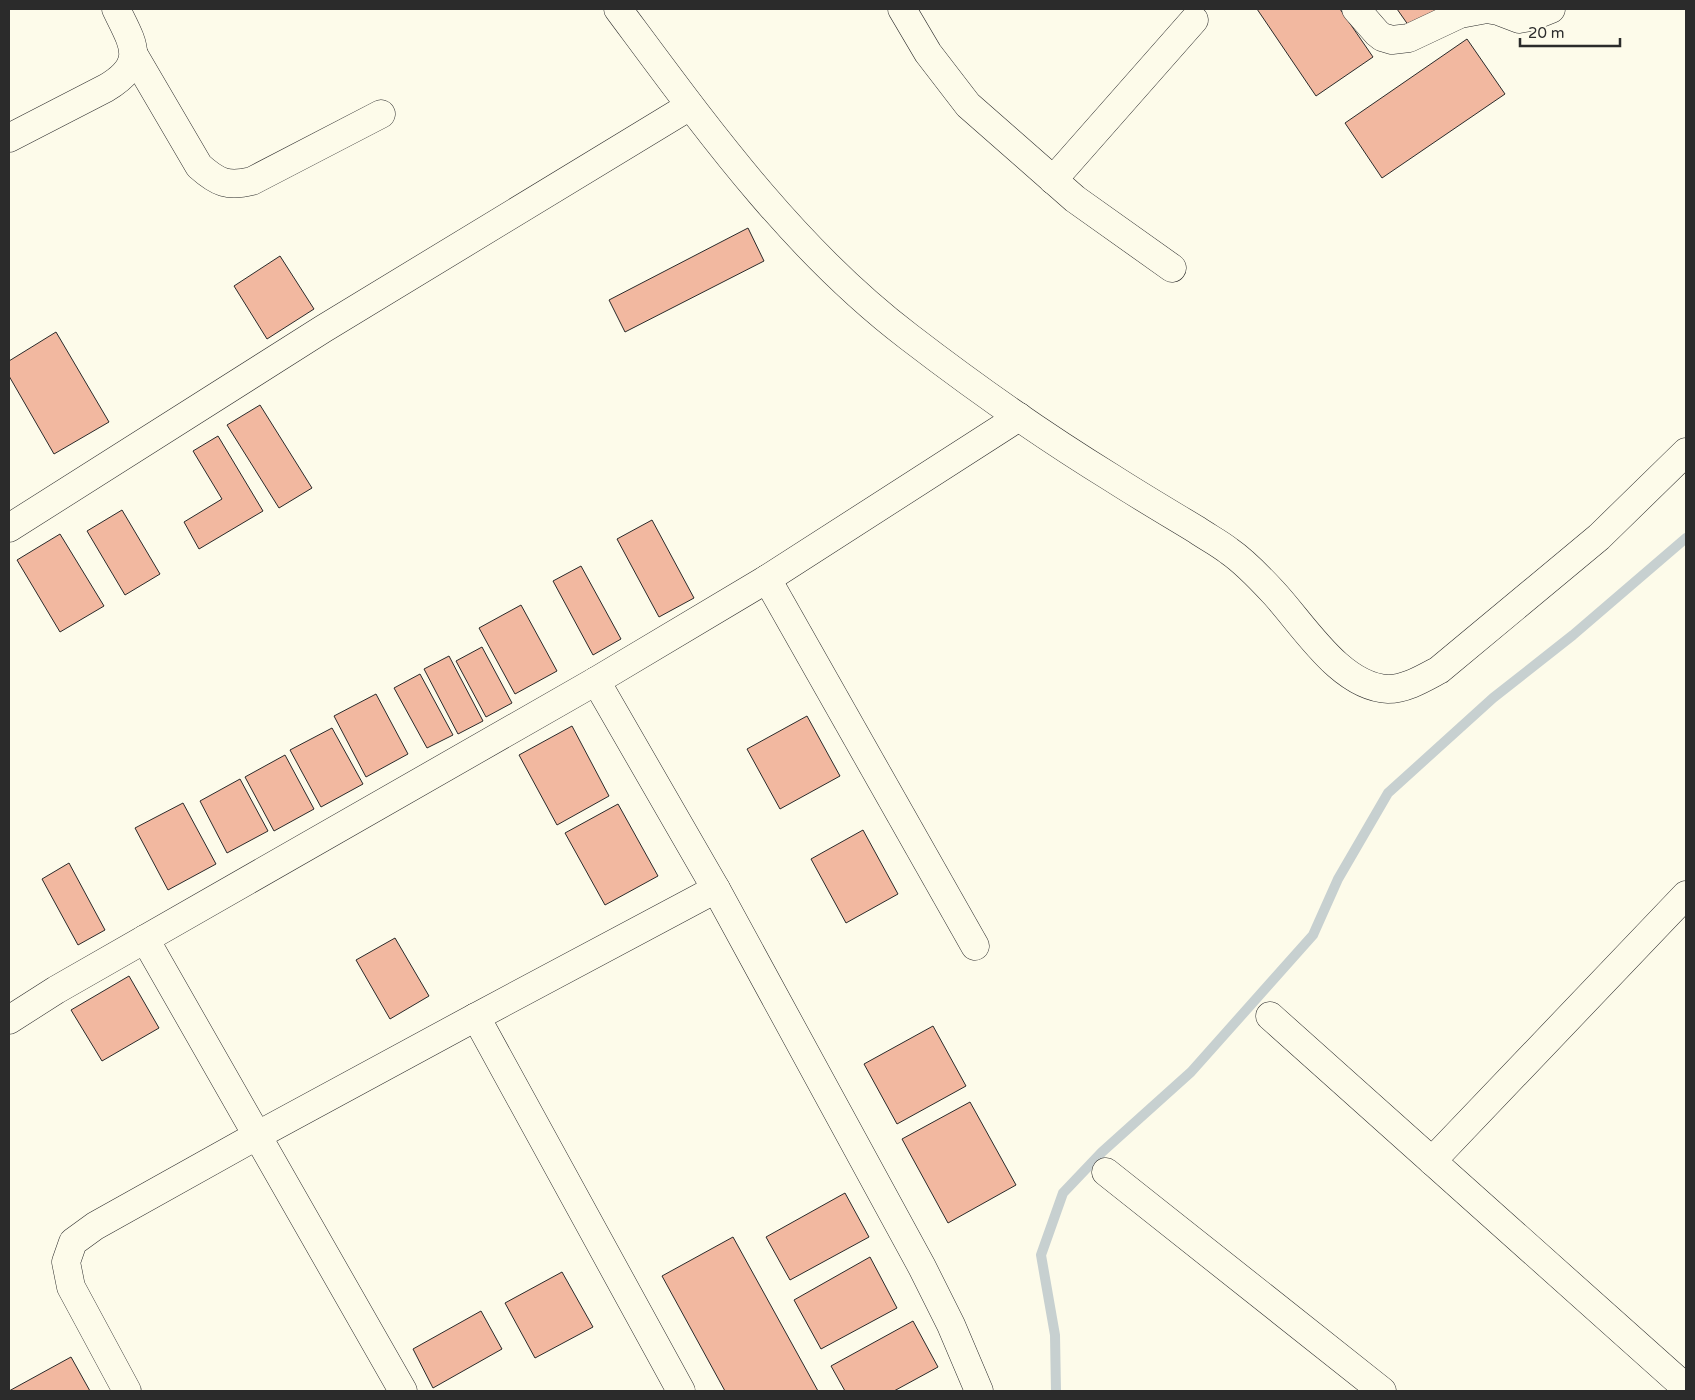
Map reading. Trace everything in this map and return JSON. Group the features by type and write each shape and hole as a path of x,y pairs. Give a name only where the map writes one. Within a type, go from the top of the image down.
{"street":[{"path":"116,9 132,41 134,54 199,166 208,175 221,183 237,185 252,181 381,114"},
{"path":"618,9 690,106 765,199 824,262 870,305 908,336 1018,417 1110,477 1230,551 1273,592 1326,654 1348,672 1370,685 1390,689 1419,681 1439,670 1598,537 1686,452"},
{"path":"902,9 928,53 968,105 1075,199 1172,268"},
{"path":"1356,9 1377,33 1382,37 1392,40 1409,38 1444,20 1473,11 1487,9 1519,19 1531,17 1551,9"},
{"path":"1053,180 1194,20"},
{"path":"9,138 119,81 130,67 134,54"},
{"path":"9,528 323,329 690,106"},
{"path":"9,1020 56,990 596,681 767,580 1018,417"},
{"path":"767,580 975,946"},
{"path":"596,681 716,889 922,1267 951,1325 979,1391"},
{"path":"127,1391 71,1287 66,1262 73,1242 95,1226 258,1135 716,889"},
{"path":"1432,1161 1686,895"},
{"path":"144,939 403,1391"},
{"path":"1270,1016 1686,1388"},
{"path":"476,1017 681,1391"},
{"path":"1106,1172 1382,1391"}],"building":[{"path":"1257,9 1340,9 1373,57 1316,96"},
{"path":"1397,9 1441,9 1411,29"},
{"path":"1467,39 1505,94 1382,178 1345,123"},
{"path":"748,228 764,261 625,332 609,300"},
{"path":"280,256 314,309 267,339 234,286"},
{"path":"56,332 109,422 54,454 9,376 9,361"},
{"path":"260,405 312,488 279,508 227,425"},
{"path":"218,436 263,511 199,549 184,522 222,499 193,451"},
{"path":"122,510 160,574 125,595 87,531"},
{"path":"652,520 694,598 659,617 617,539"},
{"path":"60,534 104,606 60,632 17,560"},
{"path":"581,566 621,639 593,655 553,581"},
{"path":"521,605 557,671 515,694 479,628"},
{"path":"482,647 512,703 486,717 456,661"},
{"path":"449,656 483,721 458,734 424,669"},
{"path":"420,674 453,735 427,748 394,688"},
{"path":"376,694 408,754 366,777 334,716"},
{"path":"807,716 840,776 780,809 747,749"},
{"path":"572,726 609,796 557,825 519,755"},
{"path":"332,728 363,784 321,807 290,750"},
{"path":"285,755 314,809 274,831 245,777"},
{"path":"240,779 268,831 227,853 200,801"},
{"path":"183,803 216,864 168,890 135,828"},
{"path":"618,804 658,876 605,905 565,833"},
{"path":"863,830 898,894 846,923 811,859"},
{"path":"69,863 105,930 78,945 42,879"},
{"path":"395,938 429,996 390,1019 356,960"},
{"path":"129,976 159,1028 102,1061 71,1010"},
{"path":"933,1026 966,1086 897,1124 864,1064"},
{"path":"970,1102 1016,1185 948,1223 902,1139"},
{"path":"845,1193 869,1237 790,1280 766,1237"},
{"path":"733,1237 818,1391 725,1391 662,1276"},
{"path":"870,1257 897,1308 821,1349 794,1300"},
{"path":"562,1272 593,1327 535,1358 505,1303"},
{"path":"481,1311 502,1349 433,1388 413,1349"},
{"path":"913,1321 938,1367 894,1391 845,1391 831,1366"},
{"path":"71,1357 90,1391 9,1391"}],"waterway":[{"path":"1056,1391 1055,1335 1041,1255 1063,1193 1102,1152 1191,1072 1313,935 1338,879 1388,793 1493,698 1573,635 1686,538"}]}
